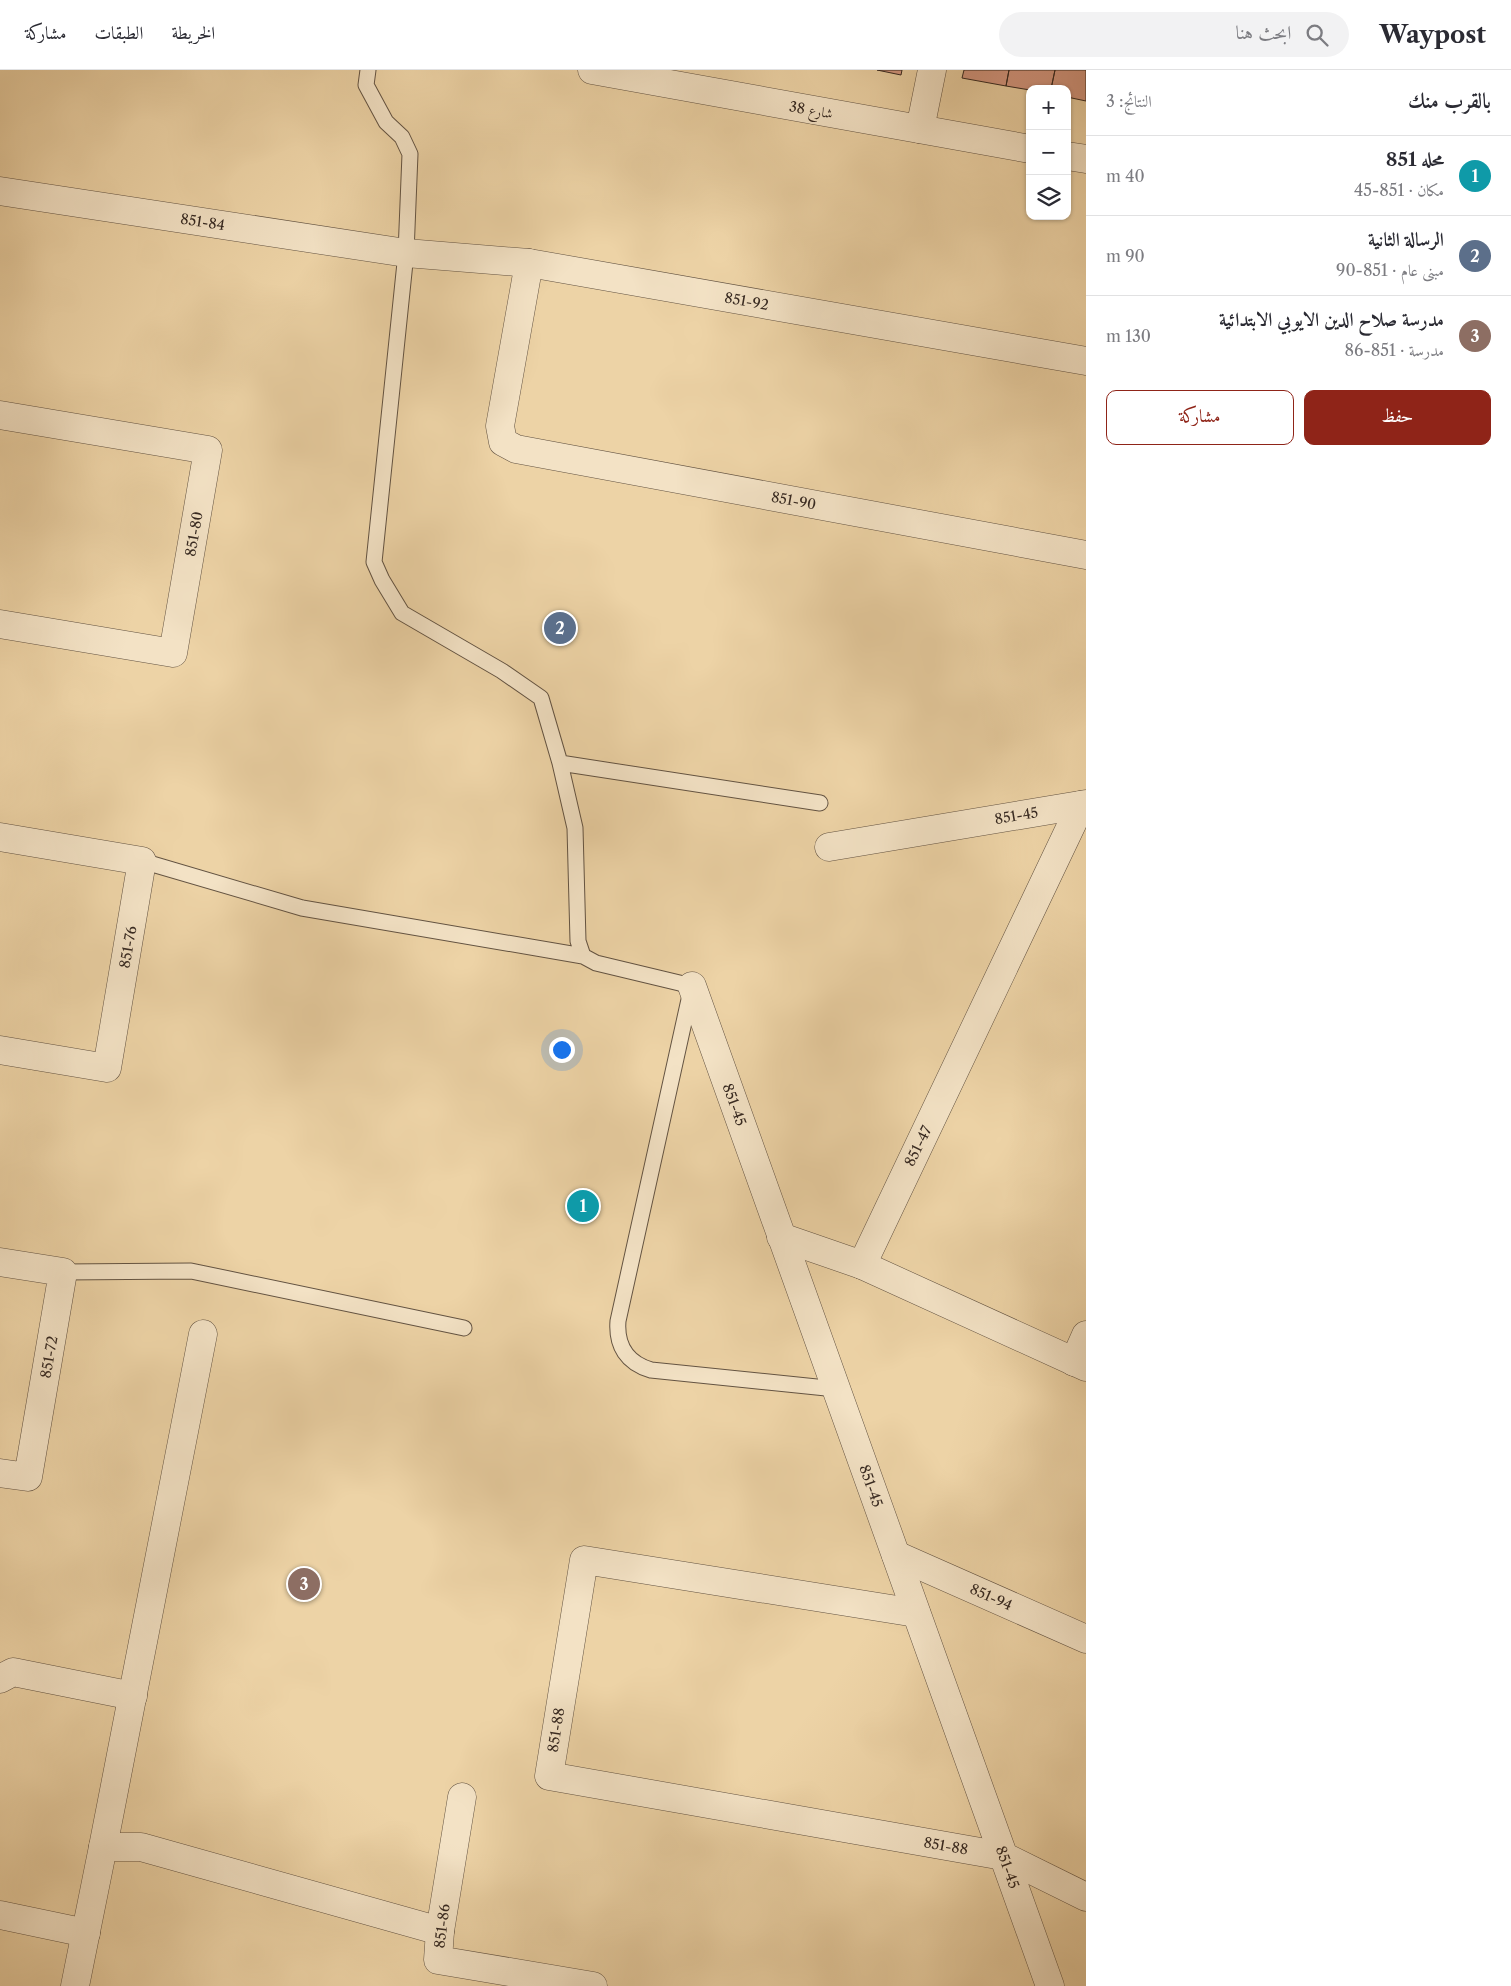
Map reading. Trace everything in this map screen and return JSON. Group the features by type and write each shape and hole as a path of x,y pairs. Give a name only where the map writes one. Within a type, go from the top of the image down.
{"street":[{"name":"شارع 38","path":"592,70 1026,148"},
{"path":"920,129 932,70"},
{"path":"1071,157 1086,159"},
{"name":"851-84","path":"0,191 406,253"},
{"name":"851-92","path":"406,253 528,263 1086,361"},
{"name":"851-90","path":"528,263 500,426 503,442 516,449 1086,554"},
{"name":"851-80","path":"0,414 208,450 173,654 0,624"},
{"name":"851-45","path":"830,847 1083,804"},
{"name":"851-47","path":"862,1265 1083,804"},
{"path":"0,837 142,861"},
{"name":"851-76","path":"0,1050 107,1068 142,861"},
{"name":"851-45","path":"692,986 1050,1986"},
{"path":"781,1237 862,1265 1080,1364 1086,1334"},
{"path":"0,1262 63,1272"},
{"name":"851-72","path":"0,1473 28,1477 63,1272"},
{"path":"75,1986 203,1334"},
{"name":"851-94","path":"896,1555 1086,1639"},
{"name":"851-88","path":"916,1613 584,1560 549,1776 1003,1856"},
{"path":"0,1679 13,1672 133,1696"},
{"name":"851-86","path":"462,1796 440,1931 438,1960 593,1986"},
{"path":"103,1846 140,1847 440,1931"},
{"path":"1003,1856 1086,1897"},
{"path":"0,1915 86,1933"}],"lane":[{"path":"368,70 366,85 386,122 402,138 410,154 406,253 374,562 382,580 402,613 502,671 541,698 560,763 575,828 578,941 583,956"},
{"path":"560,763 820,803"},
{"path":"142,861 302,908 583,956 596,962 692,986 618,1321 619,1343 631,1361 651,1370 836,1389"},
{"path":"63,1272 191,1270 464,1328"}],"building":[{"path":"877,70 902,70 901,75"},
{"path":"964,70 1009,70 1006,86 962,78"},
{"path":"1009,70 1055,70 1052,85 1026,85 1026,89 1006,86"},
{"path":"1055,70 1086,70 1086,101 1071,98 1071,85 1052,85"}],"place":[{"name":"الرسالة الثانية","path":"560,628"},
{"name":"محله 851","path":"583,1206"},
{"name":"مدرسة صلاح الدين الايوبي الابتدائية","path":"304,1584"}]}
